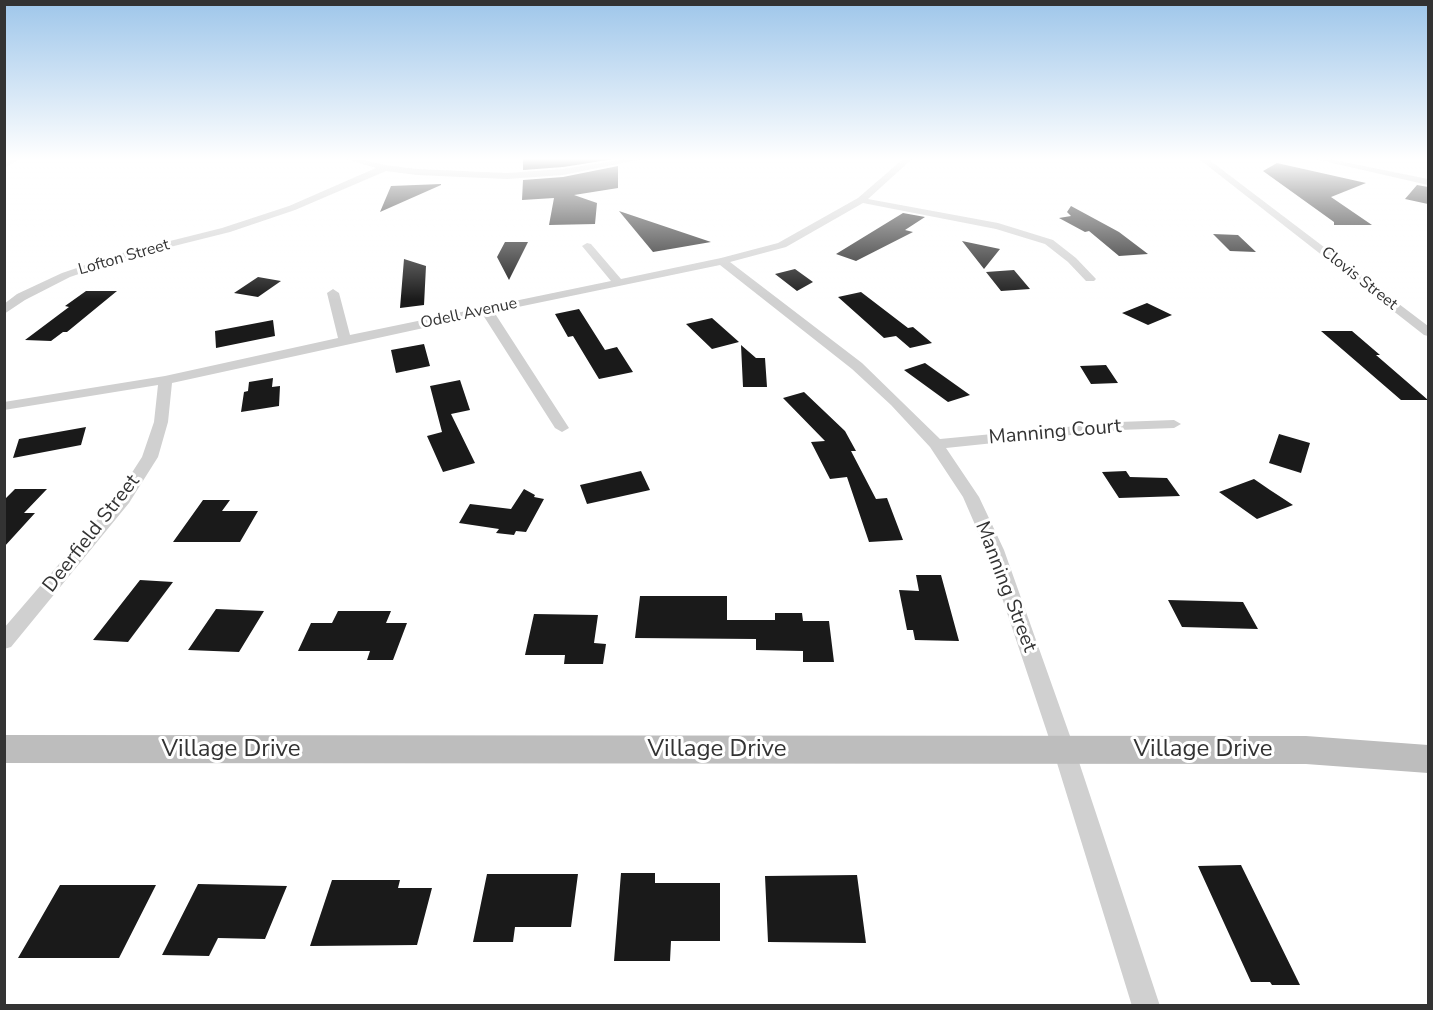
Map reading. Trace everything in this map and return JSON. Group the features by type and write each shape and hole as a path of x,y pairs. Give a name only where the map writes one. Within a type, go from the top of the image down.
{"main road":[{"name":"Village Drive","path":"4,749 1306,750 1428,759"}],"street":[{"name":"Lofton Street","path":"4,310 21,297 66,275 122,256 237,226 296,206"},
{"name":"Odell Avenue","path":"4,406 165,380 722,261 782,245 851,206"},
{"path":"893,206 998,226 1049,242 1072,260 1090,279"},
{"name":"Clovis Street","path":"1264,206 1428,332"},
{"path":"587,246 618,282"},
{"name":"Manning Street","path":"722,261 857,366 936,444 971,497 995,550 1064,750 1146,1005"},
{"path":"333,294 345,340"},
{"path":"488,311 562,428"},
{"name":"Deerfield Street","path":"4,642 121,503 150,457 161,422 165,380"},
{"name":"Manning Court","path":"936,444 1119,426 1174,424"}],"building":[{"path":"382,206 393,206 380,212"},
{"path":"552,206 597,206 595,224 549,225"},
{"path":"1071,206 1119,232 1148,254 1119,256 1089,231 1085,232 1059,218 1071,216 1067,212"},
{"path":"1312,206 1344,206 1372,225 1334,225 1334,222"},
{"path":"619,211 711,242 653,252"},
{"path":"903,213 925,217 905,230 913,232 856,261 836,254"},
{"path":"1213,234 1238,235 1256,252 1230,251"},
{"path":"962,241 1000,249 984,269"},
{"path":"505,242 528,242 509,280 497,257"},
{"path":"404,259 426,266 424,305 400,308"},
{"path":"795,269 813,282 797,291 775,274"},
{"path":"1014,270 1030,289 1001,291 986,272"},
{"path":"258,277 281,281 258,297 234,293"},
{"path":"86,291 117,291 67,332 63,332 51,341 25,340 69,307 65,306"},
{"path":"861,292 908,328 913,327 932,343 910,348 896,336 884,338 838,297"},
{"path":"1147,303 1172,315 1148,325 1122,313"},
{"path":"579,309 605,350 617,347 633,372 599,379 573,336 568,337 555,314"},
{"path":"712,318 739,342 712,349 686,324"},
{"path":"273,320 275,336 216,348 215,331"},
{"path":"1321,331 1352,331 1428,400 1401,400"},
{"path":"424,344 430,366 396,373 391,350"},
{"path":"741,345 756,358 765,358 767,387 743,387"},
{"path":"925,363 970,395 948,402 904,370"},
{"path":"1106,365 1118,383 1091,384 1080,366"},
{"path":"273,378 272,387 280,386 279,406 241,412 244,392 248,391 249,382"},
{"path":"460,380 470,410 451,414 475,463 443,472 427,436 442,432 430,386"},
{"path":"804,392 845,431 856,451 851,451 876,499 887,498 903,540 869,542 847,477 830,479 811,442 825,441 783,398"},
{"path":"86,427 81,445 13,458 19,439"},
{"path":"1279,434 1310,443 1301,473 1269,463"},
{"path":"641,471 650,490 587,504 580,485"},
{"path":"1126,471 1130,477 1167,478 1180,496 1119,498 1102,472"},
{"path":"1254,479 1293,505 1257,519 1219,492"},
{"path":"15,489 47,489 24,513 35,513 4,547 4,500"},
{"path":"524,489 535,495 534,497 544,499 526,532 516,531 514,535 496,533 499,529 459,523 470,504 511,509"},
{"path":"203,500 230,500 222,511 258,511 240,542 173,542"},
{"path":"916,575 941,575 959,641 915,640 913,630 907,630 899,590 919,591"},
{"path":"140,580 173,582 128,642 93,640"},
{"path":"640,596 727,596 727,620 775,620 775,613 802,613 803,621 829,621 834,662 803,662 803,651 756,650 756,639 635,638"},
{"path":"1168,600 1243,602 1258,629 1182,627"},
{"path":"216,609 264,611 239,652 188,650"},
{"path":"338,611 391,611 386,623 407,623 393,660 367,660 370,651 298,651 311,623 332,623"},
{"path":"534,614 598,615 594,643 606,644 603,664 564,664 565,655 525,655"},
{"path":"1241,865 1300,985 1251,982 1198,866"},
{"path":"621,873 655,873 655,883 720,883 720,941 671,941 670,961 614,961"},
{"path":"487,874 578,874 571,927 515,927 513,942 473,942"},
{"path":"857,875 866,943 768,942 765,876"},
{"path":"332,880 400,880 398,888 432,888 417,945 310,946"},
{"path":"198,884 287,886 265,939 218,938 209,956 162,955"},
{"path":"60,885 156,885 119,958 18,958"}]}
